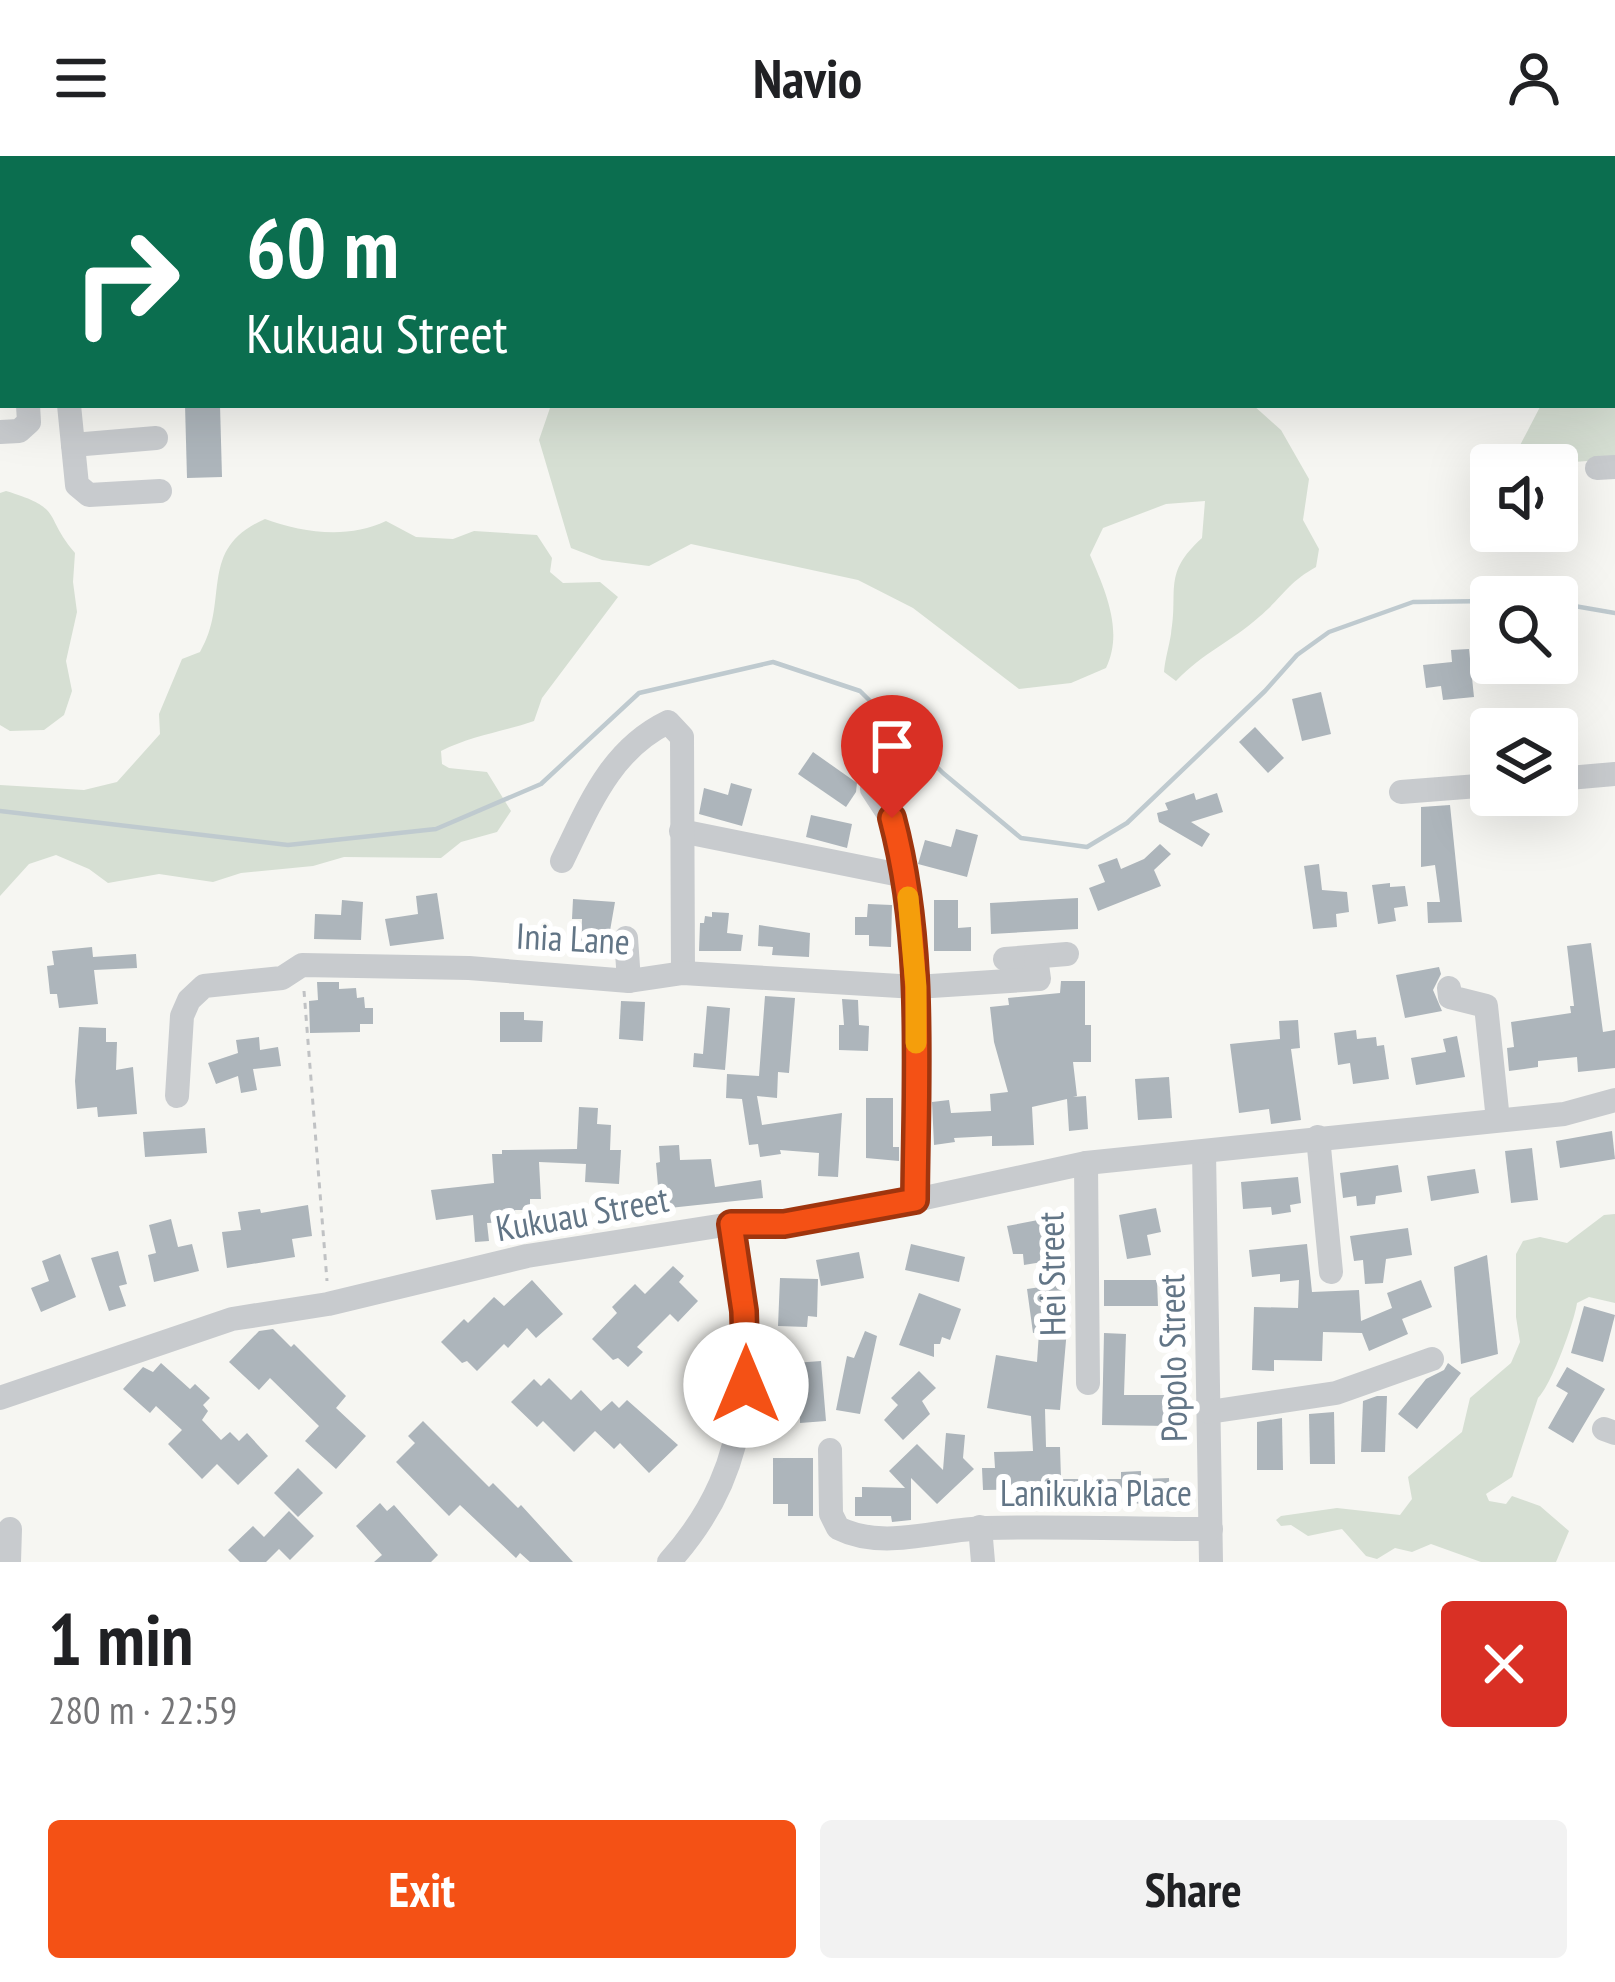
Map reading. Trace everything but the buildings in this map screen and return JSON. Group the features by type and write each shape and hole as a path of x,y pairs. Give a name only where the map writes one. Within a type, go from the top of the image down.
{"street":[{"path":"0,432 24,428 29,422 28,408"},
{"path":"69,408 77,485 82,492 160,491"},
{"path":"73,445 156,438"},
{"path":"562,860 604,776 644,734 668,722 682,737 683,973"},
{"path":"1578,778 1615,775"},
{"path":"1401,792 1470,787"},
{"path":"872,789 892,818 905,876 916,987 915,1200"},
{"path":"681,831 905,876"},
{"path":"626,938 629,981"},
{"path":"1005,958 1067,954"},
{"name":"Inia Lane","path":"177,1096 182,1016 189,1000 204,986 282,978 302,965 469,968 629,981 683,973 916,987 1039,979 1036,958"},
{"path":"1450,988 1450,997 1486,1006 1498,1120"},
{"name":"Kukuau Street","path":"0,1398 232,1319 328,1304 527,1256 731,1224 784,1224 1086,1163 1564,1114 1615,1100"},
{"path":"1318,1138 1331,1272"},
{"name":"Popolo Street","path":"1204,1152 1211,1562"},
{"name":"Hei Street","path":"1086,1163 1088,1383"},
{"path":"669,1562 716,1491 740,1422 747,1348 731,1224"},
{"path":"1209,1412 1336,1394 1432,1359"},
{"name":"Lanikukia Place","path":"830,1450 831,1514 838,1528 857,1538 920,1537 980,1528 1211,1529"},
{"path":"980,1528 983,1562"},
{"path":"9,1562 10,1529"}],"path":[{"path":"302,965 328,1304"}],"shaded area":[{"path":"550,408 1256,408 1281,430 1309,479 1303,520 1319,549 1316,567 1176,681 1164,672 1174,583 1181,562 1202,538 1205,501 1166,504 1103,528 1090,555 1113,625 1106,668 1071,683 1019,689 913,608 858,580 691,544 649,566 602,560 571,548 539,440"},
{"path":"1539,408 1615,408 1615,459 1578,462 1578,444 1521,444"},
{"path":"6,491 45,508 75,553 77,612 66,661 72,691 64,715 44,730 10,731 0,725 0,493"},
{"path":"265,519 325,532 357,530 386,521 416,537 453,539 474,531 537,535 552,558 550,572 563,583 600,582 618,597 542,698 534,721 441,751 442,764 449,768 487,772 511,811 497,832 461,842 441,858 344,857 213,882 159,874 108,883 56,855 29,864 0,896 0,785 84,790 117,782 160,734 159,714 182,659 200,652 230,545"},
{"path":"1615,1214 1615,1303 1589,1297 1577,1303 1512,1477 1486,1494 1489,1501 1506,1504 1512,1496 1540,1506 1569,1531 1556,1562 1481,1562 1431,1544 1412,1552 1395,1548 1377,1559 1366,1556 1342,1529 1308,1536 1291,1525 1281,1526 1276,1520 1281,1516 1337,1508 1400,1515 1412,1499 1408,1477 1462,1432 1470,1398 1511,1363 1520,1342 1516,1254 1523,1241 1540,1237 1567,1243 1604,1215"}],"waterway":[{"path":"0,811 288,845 436,829 541,784 639,693 773,662 860,691 943,773 1021,838 1087,847 1127,823 1297,655 1329,632 1413,602 1470,601"},
{"path":"1578,607 1615,613"}],"slow traffic":[{"path":"908,897 916,1043"}],"route":[{"path":"746,1385 744,1311 731,1224 784,1224 915,1200 916,987 908,898 892,818"}]}
